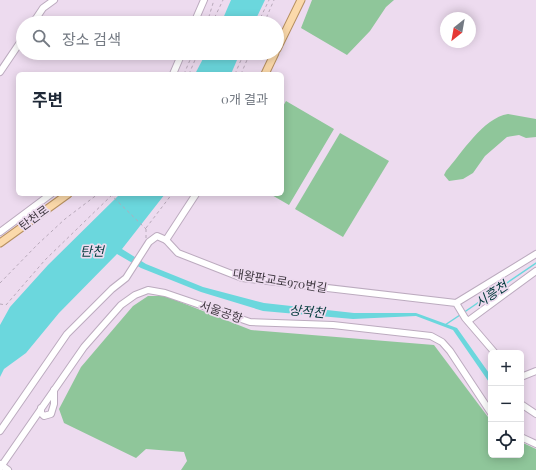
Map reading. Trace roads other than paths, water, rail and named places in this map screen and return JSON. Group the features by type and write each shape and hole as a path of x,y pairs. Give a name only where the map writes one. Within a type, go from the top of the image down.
{"main road":[{"path":"284,35 301,0"},
{"path":"266,72 272,60"},
{"name":"탄천로","path":"0,243 65,196"}],"street":[{"path":"38,16 43,8 54,0"},
{"path":"197,16 204,0"},
{"path":"0,72 16,48"},
{"path":"174,72 179,60"},
{"path":"0,232 48,196"},
{"path":"0,430 67,334 112,288 126,278 149,242 157,236 166,240 195,196"},
{"name":"대왕판교로970번길","path":"166,240 178,253 242,278 456,304"},
{"path":"492,350 467,320 456,304 536,254"},
{"path":"467,320 536,271"},
{"name":"서울공항","path":"1,466 84,347 121,305 135,294 148,290 165,292 250,322 333,325 431,336 442,342 450,351 488,408"},
{"path":"524,376 536,371"},
{"path":"41,408 44,416 50,414 54,404 54,389"},
{"path":"524,406 536,414"},
{"path":"524,438 536,444"},
{"path":"1,466 8,470"}],"water":[{"path":"231,0 265,0 257,16 224,16"},
{"path":"202,60 237,60 232,72 196,72"},
{"name":"탄천","path":"118,196 163,196 122,249 146,264 203,287 264,303 354,313 416,313 457,328 488,372 488,381 453,330 416,316 353,319 263,311 201,292 141,268 117,254 59,313 26,353 4,369 0,377 0,325 10,307 48,265"}],"waterway":[{"name":"시흥천","path":"463,313 536,263"},
{"name":"시흥천","path":"445,325 460,315"}],"water label":[{"name":"상적천","path":"307,311"}]}
